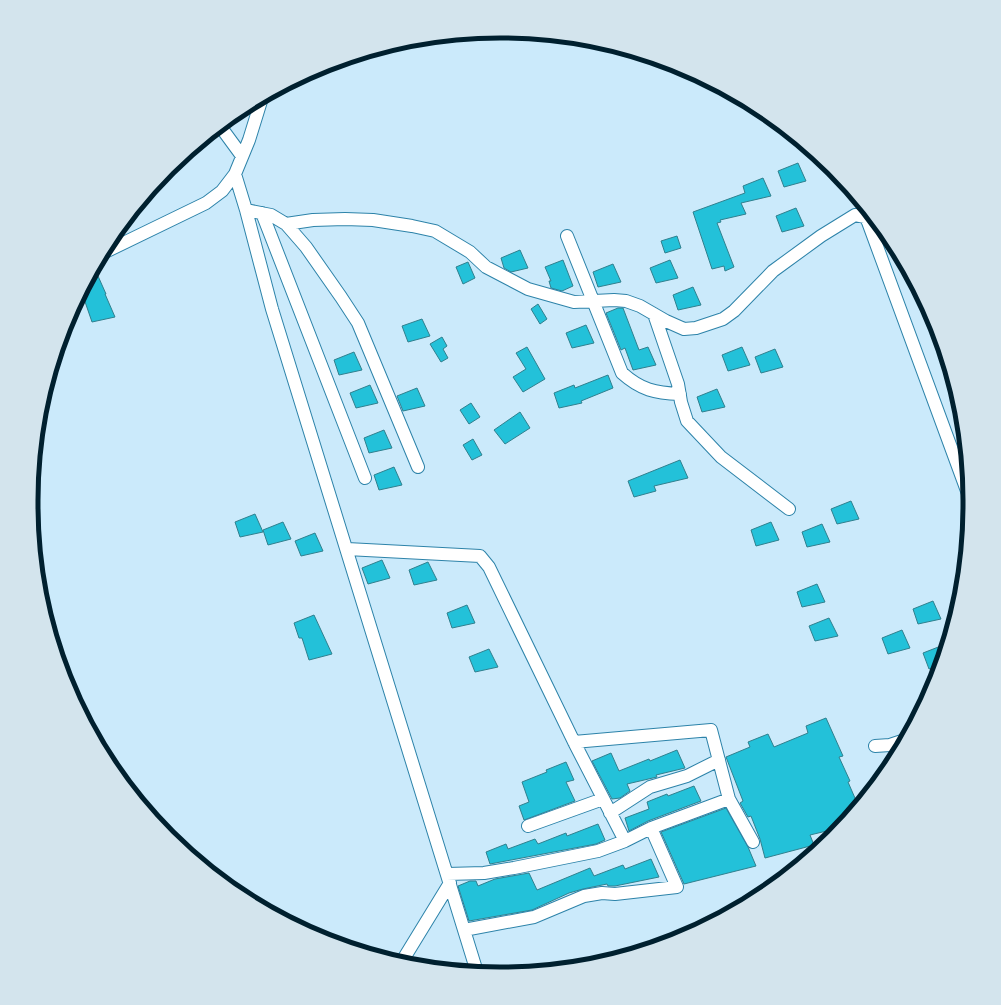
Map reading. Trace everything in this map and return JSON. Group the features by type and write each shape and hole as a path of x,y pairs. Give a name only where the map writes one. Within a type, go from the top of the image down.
{"street":[{"path":"114,248 206,203 222,191 235,174 259,106"},
{"path":"223,131 242,156"},
{"path":"235,174 272,309 475,966"},
{"path":"246,210 271,215 286,224 323,270 358,323 418,467"},
{"path":"262,213 365,478"},
{"path":"286,224 313,220 373,220 435,231 470,252 486,267 528,290 574,302 592,300 626,301 640,306 684,328 696,328 723,319 734,311 773,271 821,236 855,216 861,215 865,217 871,230 962,478"},
{"path":"567,236 622,374 638,386 661,393 680,394"},
{"path":"654,314 672,363 687,421 721,457 789,509"},
{"path":"347,549 480,556 489,567 574,742 625,841"},
{"path":"574,742 711,730 729,800 753,842"},
{"path":"875,746 890,745 897,743"},
{"path":"610,813 650,788 687,776 719,760"},
{"path":"528,826 603,799"},
{"path":"448,879 514,868 598,851 625,841 651,828 729,800"},
{"path":"464,930 534,917 584,896 602,893 615,894 677,887 651,828"},
{"path":"405,957 448,879"}],"building":[{"path":"798,163 806,181 784,187 778,171"},
{"path":"763,178 771,196 741,203 746,214 720,220 721,222 717,223 734,267 725,271 724,266 712,269 693,212 745,193 743,186"},
{"path":"796,208 804,226 782,232 776,216"},
{"path":"677,236 681,248 665,253 661,241"},
{"path":"520,250 528,268 511,272 504,268 501,258"},
{"path":"563,260 573,286 562,291 551,288 549,281 551,281 545,267"},
{"path":"670,260 678,278 656,283 650,268"},
{"path":"468,262 475,278 463,284 456,267"},
{"path":"613,264 621,282 598,287 593,272"},
{"path":"98,276 115,317 92,322 84,300 96,277"},
{"path":"693,287 701,305 678,310 673,295"},
{"path":"538,304 547,319 540,324 531,309"},
{"path":"618,308 623,308 639,350 648,347 656,365 633,370 625,348 621,350 606,313"},
{"path":"422,319 430,336 408,342 402,326"},
{"path":"586,325 594,343 572,348 566,333"},
{"path":"442,337 447,346 443,349 448,358 441,362 430,344"},
{"path":"527,347 545,379 523,392 513,377 526,369 516,353"},
{"path":"742,347 750,365 728,371 722,355"},
{"path":"775,349 783,367 761,373 755,357"},
{"path":"354,352 362,370 339,375 334,360"},
{"path":"608,375 613,388 581,401 582,403 559,408 554,393 574,385 575,388"},
{"path":"370,385 378,403 356,408 350,393"},
{"path":"417,388 425,406 403,411 397,396"},
{"path":"717,389 725,407 702,412 697,397"},
{"path":"471,403 480,417 469,424 460,410"},
{"path":"520,412 530,428 505,444 494,430"},
{"path":"384,430 392,448 369,453 364,438"},
{"path":"473,439 482,455 472,460 463,445"},
{"path":"680,460 688,478 654,486 656,491 634,497 628,481"},
{"path":"394,467 402,485 379,490 374,475"},
{"path":"851,501 859,519 837,524 831,509"},
{"path":"255,514 263,532 240,537 235,522"},
{"path":"283,522 291,539 268,545 263,530"},
{"path":"771,522 779,540 756,546 751,530"},
{"path":"822,524 830,542 807,547 802,532"},
{"path":"315,533 323,551 301,556 295,541"},
{"path":"382,560 390,578 368,584 362,568"},
{"path":"428,562 437,580 414,585 409,570"},
{"path":"817,584 825,602 802,607 797,592"},
{"path":"933,601 941,619 918,624 913,609"},
{"path":"467,605 475,623 452,628 447,613"},
{"path":"314,615 332,654 309,660 302,638 299,638 294,623"},
{"path":"829,618 838,636 815,641 809,626"},
{"path":"902,630 910,648 888,654 882,638"},
{"path":"940,646 933,668 929,669 923,653"},
{"path":"489,649 498,667 475,672 469,657"},
{"path":"826,718 843,756 839,757 850,781 848,782 856,800 829,830 810,835 814,844 813,845 765,858 760,839 751,816 748,817 740,803 743,801 726,757 750,747 748,742 768,734 774,747 808,733 806,726"},
{"path":"677,750 685,768 656,775 657,777 627,784 630,791 620,798 612,799 592,761 611,753 619,771"},
{"path":"566,762 574,780 566,782 575,801 524,820 519,806 529,802 522,782 547,772 546,770"},
{"path":"694,786 701,801 648,821 629,831 625,818 649,809 647,802"},
{"path":"726,808 748,847 756,866 684,884 661,832"},
{"path":"598,824 605,840 596,844 490,864 486,852 506,844 508,849 535,839 538,844 566,833 567,836"},
{"path":"651,859 659,877 615,886 608,886 607,884 583,889 569,893 532,910 469,921 458,886 470,881 476,881 478,886 495,879 529,873 537,890 590,868 594,876 623,865 625,869"}]}
